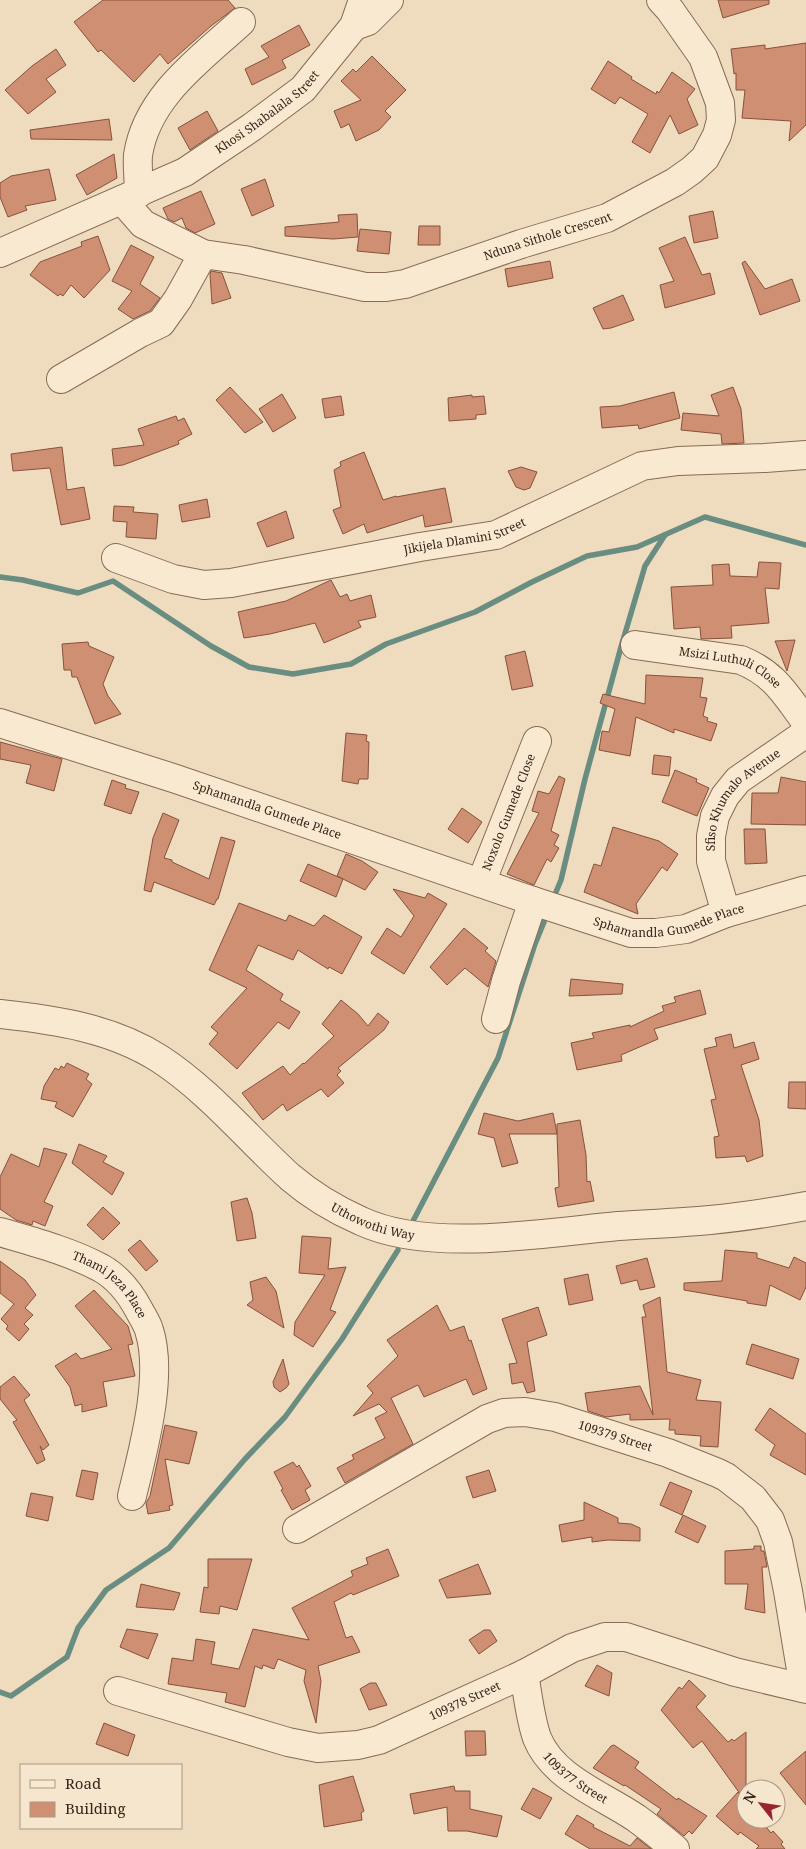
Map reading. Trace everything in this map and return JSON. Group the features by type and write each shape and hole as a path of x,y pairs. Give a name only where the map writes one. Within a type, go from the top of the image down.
{"street":[{"name":"Khosi Shabalala Street","path":"0,253 185,172 252,128 303,89 354,26 364,0"},
{"path":"354,26 368,21 389,0"},
{"name":"Nduna Sithole Crescent","path":"130,196 143,224 203,254 244,260 365,287 386,287 405,284 521,244 606,218 675,182 692,170 705,158 717,135 721,120 720,103 703,57 670,10 660,0"},
{"path":"130,196 142,138 158,106 172,84 242,22"},
{"path":"61,379 140,333 161,323 178,299 203,254"},
{"name":"Jikijela Dlamini Street","path":"116,558 173,579 204,585 231,583 420,547 496,535 642,466 678,460 806,455"},
{"name":"Msizi Luthuli Close","path":"635,644 741,660 755,666 774,680 806,722"},
{"name":"Sphamandla Gumede Place","path":"0,723 176,779 533,902 631,933 656,934 686,929 726,913 806,890"},
{"name":"Sfiso Khumalo Avenue","path":"726,913 711,861 711,836 715,816 725,796 738,780 806,733"},
{"name":"Noxolo Gumede Close","path":"481,883 537,741"},
{"path":"496,1019 506,981 533,902"},
{"name":"Uthowothi Way","path":"0,1014 46,1019 109,1034 159,1059 200,1091 292,1178 334,1207 362,1222 391,1232 409,1236 481,1239 640,1224 710,1220 806,1206"},
{"name":"Thami Jeza Place","path":"0,1232 63,1252 102,1268 118,1281 132,1297 149,1330 154,1369 153,1394 132,1496"},
{"name":"109379 Street","path":"297,1529 487,1419 504,1413 525,1412 555,1417 624,1438 668,1453 726,1477 753,1498 760,1506 770,1520 778,1542 805,1689"},
{"name":"109378 Street","path":"118,1691 288,1742 318,1748 342,1747 379,1740 524,1674 572,1648 605,1637 626,1638 735,1672 805,1689"},
{"name":"109377 Street","path":"524,1674 532,1720 538,1739 556,1765 572,1779 635,1818 675,1849"}],"building":[{"path":"103,0 228,0 235,8 211,26 168,64 160,54 134,82 101,50 98,52 74,22"},
{"path":"718,0 769,0 769,4 723,18"},
{"path":"299,25 310,45 282,60 286,68 252,85 245,69 269,57 261,46"},
{"path":"806,43 806,125 789,141 791,121 742,118 745,90 736,90 736,73 734,74 731,49 765,45 765,49"},
{"path":"56,49 66,65 46,79 56,92 28,114 5,90 32,66"},
{"path":"372,56 406,90 385,111 391,117 379,130 356,141 349,124 341,128 334,111 361,100 341,81 353,69 356,72"},
{"path":"608,61 632,77 631,79 656,94 657,91 659,93 672,72 695,89 687,99 698,125 679,134 670,115 650,153 632,142 648,114 620,97 615,104 591,89"},
{"path":"207,111 218,131 190,150 178,128"},
{"path":"109,119 112,140 31,139 30,130"},
{"path":"114,154 117,178 87,195 76,175"},
{"path":"49,169 56,200 25,206 27,210 8,217 0,197 0,183 11,176"},
{"path":"265,179 274,206 252,216 241,189"},
{"path":"201,191 215,224 195,233 186,228 182,218 174,222 168,219 163,208"},
{"path":"713,211 718,238 694,243 689,216"},
{"path":"357,214 358,237 333,239 285,236 285,227 339,222 338,215"},
{"path":"419,226 440,226 440,245 418,245"},
{"path":"360,229 391,232 389,254 357,251"},
{"path":"98,236 110,270 84,298 71,285 63,296 60,294 58,296 30,275 40,262 82,246 81,242"},
{"path":"685,237 702,275 710,273 715,294 665,308 660,285 674,281 659,248"},
{"path":"131,245 154,257 140,284 160,298 150,311 133,319 118,309 132,291 112,281"},
{"path":"550,261 553,278 508,287 505,269"},
{"path":"745,261 765,289 792,279 800,301 760,315 742,263"},
{"path":"211,271 222,273 231,298 212,304"},
{"path":"623,295 634,320 603,329 593,308"},
{"path":"230,387 263,422 245,433 216,400"},
{"path":"733,387 741,409 744,443 722,444 721,434 681,430 683,413 719,416 711,395"},
{"path":"674,392 680,418 639,429 638,425 602,428 600,407 620,406"},
{"path":"282,394 296,418 273,432 259,409"},
{"path":"472,395 472,397 484,396 486,414 476,415 476,419 449,421 448,398"},
{"path":"341,396 344,415 325,418 322,399"},
{"path":"176,416 178,421 184,418 192,434 178,441 179,444 123,465 114,466 112,449 144,445 138,429"},
{"path":"62,447 67,490 84,487 90,519 61,525 50,468 13,471 11,454"},
{"path":"364,452 383,500 445,488 452,522 425,527 423,515 367,533 364,524 343,534 333,510 341,507 334,470 341,466 340,462"},
{"path":"521,467 537,472 530,488 524,490 516,487 508,471"},
{"path":"207,499 210,517 182,522 179,505"},
{"path":"114,506 134,507 133,512 158,514 156,539 126,537 127,522 113,521"},
{"path":"286,511 294,538 267,547 257,523"},
{"path":"759,562 781,563 779,589 765,588 769,623 731,626 732,638 701,639 700,627 674,629 671,587 713,585 712,565 729,564 730,576 757,577"},
{"path":"331,580 340,597 347,594 350,601 371,595 376,617 358,621 361,627 324,643 315,623 244,638 238,612 286,601"},
{"path":"795,640 787,671 775,641"},
{"path":"88,642 89,646 114,657 103,684 108,696 121,714 95,724 77,677 72,677 71,670 64,670 62,644"},
{"path":"525,651 533,686 512,690 505,656"},
{"path":"646,675 703,678 700,697 707,698 703,716 708,718 707,721 717,724 711,741 674,729 674,733 636,717 630,756 599,750 602,731 609,732 615,709 600,703 603,694 645,704"},
{"path":"346,733 367,735 366,741 369,742 368,779 359,779 358,784 342,781"},
{"path":"0,742 62,759 54,791 26,783 31,765 0,759"},
{"path":"654,755 671,757 669,776 652,774"},
{"path":"675,770 697,779 696,782 709,788 697,816 662,802"},
{"path":"559,776 565,779 551,831 559,835 554,845 559,848 551,862 547,859 534,885 507,874 539,813 532,811 538,791 549,794"},
{"path":"781,777 806,782 806,825 751,824 752,793 778,793"},
{"path":"112,780 126,785 125,788 139,792 131,814 104,805"},
{"path":"462,808 482,822 468,843 448,829"},
{"path":"163,813 179,820 164,858 172,860 172,862 209,879 221,837 235,841 218,899 214,905 154,882 151,892 144,890 153,838"},
{"path":"613,827 659,841 678,854 667,871 662,867 636,904 638,914 584,892 594,864 601,866"},
{"path":"744,829 765,829 767,863 745,864"},
{"path":"346,854 362,861 378,872 365,890 337,876"},
{"path":"308,864 343,879 336,897 300,881"},
{"path":"393,889 425,898 428,893 447,904 404,974 371,953 387,928 401,937 414,916"},
{"path":"239,903 286,921 289,915 314,926 324,915 362,937 342,974 329,967 328,969 298,950 293,960 258,945 246,970 283,994 280,1000 300,1012 289,1029 278,1022 237,1069 209,1044 218,1033 211,1027 247,988 209,970"},
{"path":"464,928 488,948 485,951 496,961 488,987 465,968 447,985 430,967"},
{"path":"571,979 623,984 622,994 569,996"},
{"path":"700,990 706,1014 654,1029 658,1039 621,1055 622,1061 577,1070 571,1043 594,1038 592,1033 630,1025 630,1027 664,1011 662,1006 676,1002 674,997"},
{"path":"341,1000 358,1014 368,1026 378,1013 389,1022 384,1030 338,1068 341,1071 337,1075 344,1083 328,1097 321,1089 287,1111 283,1104 263,1120 242,1093 283,1066 290,1075 334,1036 322,1024"},
{"path":"731,1034 734,1048 754,1042 759,1059 741,1065 759,1120 763,1156 747,1162 745,1156 716,1158 714,1137 719,1136 711,1100 716,1099 704,1049 717,1046 715,1038"},
{"path":"67,1063 89,1074 86,1079 92,1084 73,1117 55,1107 57,1102 41,1099 44,1086 55,1068 59,1070 61,1066 64,1068"},
{"path":"789,1082 806,1082 806,1109 788,1108"},
{"path":"484,1113 518,1121 553,1113 557,1134 509,1134 518,1163 502,1167 494,1138 478,1134"},
{"path":"580,1120 586,1155 587,1182 590,1181 594,1201 558,1207 555,1188 559,1187 557,1124"},
{"path":"79,1144 107,1156 103,1162 124,1173 112,1195 72,1163"},
{"path":"44,1148 67,1154 44,1202 53,1206 45,1226 33,1221 32,1225 16,1220 0,1209 0,1177 11,1154 39,1167"},
{"path":"247,1198 252,1213 256,1238 237,1241 231,1202"},
{"path":"103,1207 120,1223 103,1240 87,1225"},
{"path":"302,1236 331,1238 328,1269 346,1267 330,1310 336,1312 313,1347 294,1335 295,1322 325,1275 299,1273"},
{"path":"140,1240 158,1261 146,1271 128,1250"},
{"path":"725,1250 757,1253 757,1258 789,1268 794,1257 806,1263 806,1287 800,1300 770,1285 766,1306 684,1290 684,1283 722,1281"},
{"path":"647,1258 655,1287 640,1290 637,1280 621,1284 616,1266"},
{"path":"0,1261 25,1280 36,1295 25,1308 33,1315 24,1324 29,1329 19,1341 6,1329 8,1326 1,1319 14,1304 0,1293"},
{"path":"588,1274 593,1300 569,1305 564,1279"},
{"path":"266,1277 276,1291 284,1328 247,1305 253,1300 250,1282"},
{"path":"94,1290 128,1326 133,1344 128,1345 135,1376 103,1382 107,1406 82,1412 82,1404 75,1406 70,1387 55,1366 76,1353 81,1359 112,1349 75,1306"},
{"path":"660,1297 667,1372 701,1380 696,1400 721,1402 718,1447 700,1446 701,1436 675,1434 675,1430 669,1430 670,1419 630,1420 630,1414 606,1417 588,1411 585,1393 640,1386 653,1415 642,1317 646,1317 643,1305"},
{"path":"437,1305 450,1331 464,1326 469,1341 471,1340 487,1389 473,1395 466,1379 424,1397 418,1385 391,1398 413,1444 345,1483 337,1468 354,1459 352,1455 385,1438 375,1418 387,1412 379,1404 353,1416 373,1393 367,1386 398,1356 387,1340"},
{"path":"538,1307 547,1335 527,1342 535,1391 527,1393 523,1382 512,1384 509,1364 517,1363 502,1319"},
{"path":"752,1344 799,1359 793,1379 746,1364"},
{"path":"283,1359 289,1384 280,1392 274,1387 273,1382"},
{"path":"14,1376 30,1395 24,1400 49,1445 43,1450 40,1446 45,1460 37,1464 13,1422 17,1420 0,1399 0,1387"},
{"path":"770,1408 806,1434 806,1475 770,1455 775,1445 755,1430"},
{"path":"165,1425 197,1432 189,1464 165,1459 173,1505 169,1506 170,1510 148,1514 146,1503 150,1496"},
{"path":"293,1462 297,1467 299,1465 311,1486 305,1490 310,1500 292,1510 274,1472"},
{"path":"82,1470 98,1473 93,1500 76,1496"},
{"path":"489,1470 496,1491 473,1498 466,1477"},
{"path":"670,1482 692,1491 682,1515 660,1505"},
{"path":"31,1493 53,1497 48,1521 26,1516"},
{"path":"584,1502 618,1518 618,1523 631,1524 640,1528 640,1541 608,1540 592,1542 592,1537 562,1542 559,1525 584,1520"},
{"path":"683,1515 706,1526 698,1543 675,1532"},
{"path":"754,1546 761,1546 761,1551 764,1551 767,1567 762,1567 765,1613 745,1609 748,1584 725,1584 725,1551 754,1549"},
{"path":"388,1549 399,1576 353,1595 351,1593 334,1602 346,1638 352,1636 360,1652 318,1666 321,1681 316,1723 304,1681 306,1670 278,1659 274,1669 263,1665 262,1669 255,1666 245,1707 225,1702 227,1693 168,1684 172,1658 193,1661 196,1639 215,1642 211,1664 239,1669 253,1629 309,1640 292,1608 353,1576 351,1571 368,1564 366,1558"},
{"path":"208,1559 252,1559 237,1610 220,1606 219,1614 200,1612 204,1587 208,1588"},
{"path":"478,1564 491,1594 447,1598 439,1580"},
{"path":"141,1584 180,1593 174,1610 136,1607"},
{"path":"127,1629 158,1634 148,1659 120,1647"},
{"path":"484,1630 490,1630 497,1641 479,1654 469,1640"},
{"path":"597,1665 612,1673 609,1696 585,1686"},
{"path":"689,1680 706,1696 696,1707 728,1742 732,1739 734,1741 746,1732 746,1779 736,1779 736,1788 702,1741 693,1748 661,1710 679,1687 682,1689"},
{"path":"370,1683 376,1683 387,1705 369,1710 360,1689"},
{"path":"104,1723 135,1735 128,1756 96,1744"},
{"path":"465,1731 485,1731 486,1755 466,1756"},
{"path":"614,1745 639,1762 635,1768 677,1800 678,1798 707,1816 692,1834 689,1831 684,1836 657,1814 661,1809 625,1785 593,1768 611,1746"},
{"path":"806,1751 806,1805 786,1779 780,1773"},
{"path":"353,1776 364,1811 361,1813 362,1820 324,1827 319,1785"},
{"path":"454,1786 455,1791 470,1791 470,1809 502,1816 497,1837 467,1831 448,1831 447,1807 414,1814 410,1794"},
{"path":"533,1788 552,1798 540,1819 521,1809"},
{"path":"736,1794 736,1829 768,1829 771,1833 773,1831 783,1842 781,1844 785,1849 756,1849 759,1846 740,1832 738,1835 716,1816"},
{"path":"577,1815 594,1825 593,1827 630,1846 637,1838 651,1849 590,1849 565,1834"}],"waterway":[{"path":"0,577 23,580 78,593 113,581 211,646 249,667 293,674 351,664 386,644 475,612 587,556 637,547 705,517 806,545"},
{"path":"556,892 561,880 585,779 621,647 645,566 665,535"},
{"path":"413,1221 498,1058 544,922"},
{"path":"0,1692 11,1696 67,1657 78,1628 106,1590 169,1548 245,1459 285,1417 342,1339 398,1250"}]}
